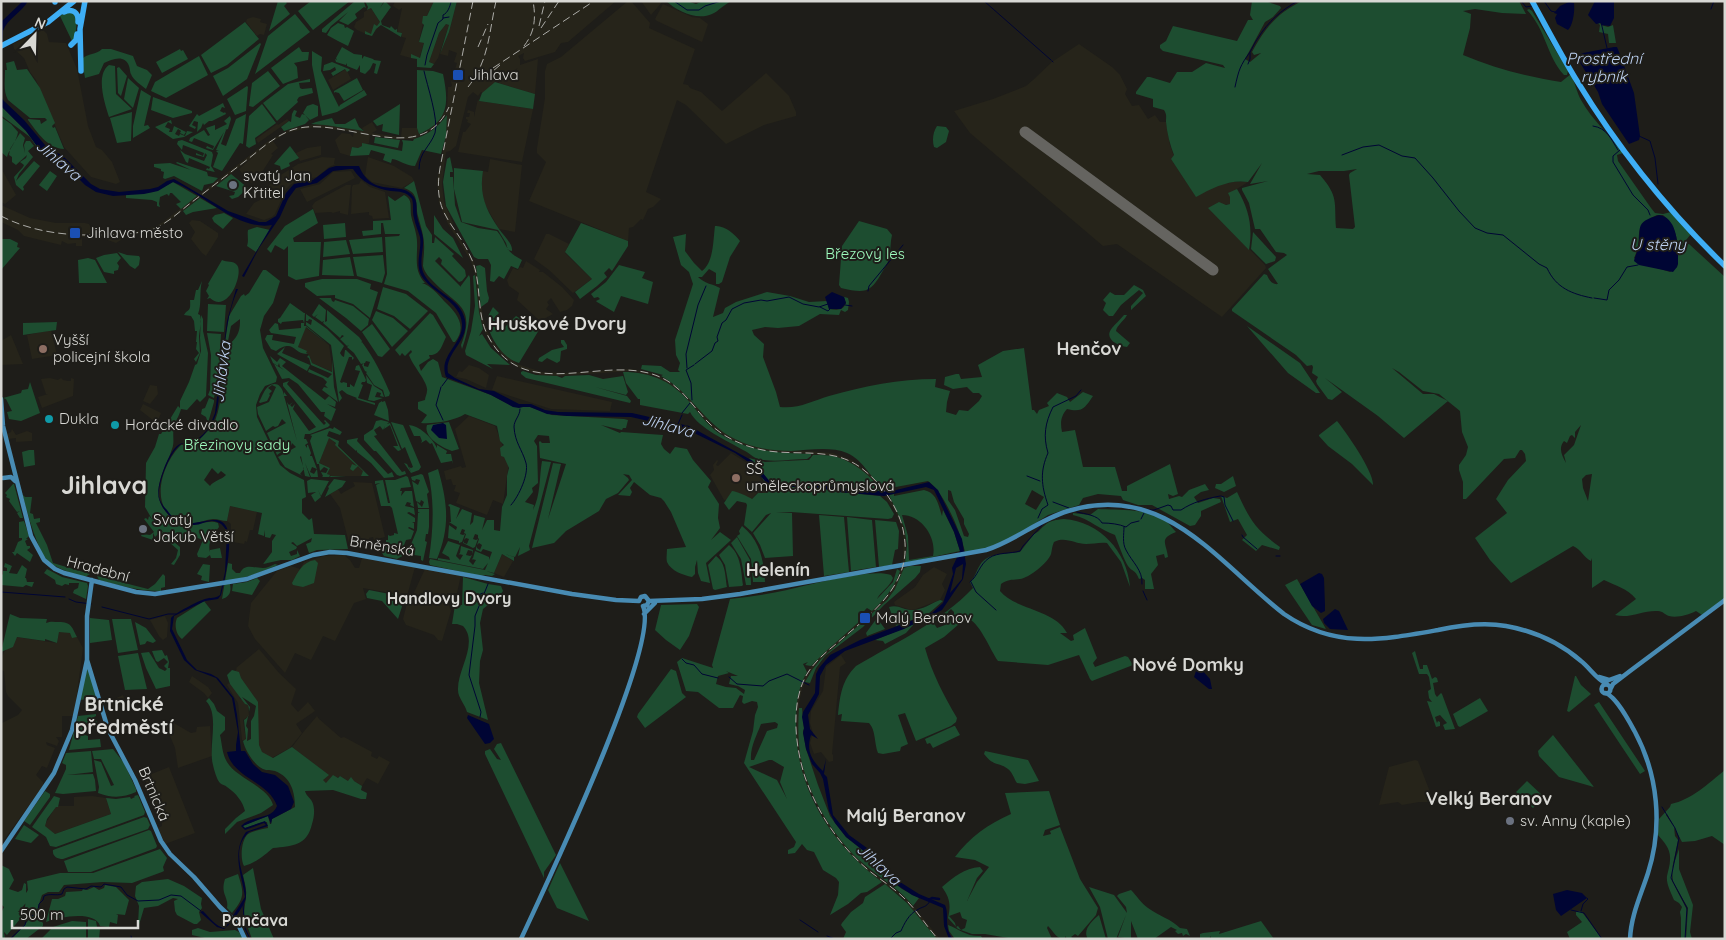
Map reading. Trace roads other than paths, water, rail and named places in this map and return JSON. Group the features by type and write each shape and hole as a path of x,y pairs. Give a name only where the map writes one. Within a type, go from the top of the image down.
{"highway":[{"path":"59,13 70,1"},
{"path":"1,46 6,41 42,24 74,1"},
{"path":"59,13 71,10 78,16 76,39 71,44 77,42 85,1"},
{"path":"1534,1 1576,73 1624,145 1666,198 1725,261"},
{"path":"1534,1 1578,83 1621,147 1669,206 1725,266"},
{"path":"79,34 81,71"}],"main road":[{"name":"Hradební","path":"1,399 8,446 20,496 31,536 44,560 58,571 145,593 155,594 180,591 233,582"},
{"path":"2,478 15,474"},
{"path":"2,478 13,478 20,496"},
{"path":"649,601 714,598 968,554 1009,542 1059,514 1082,507 1107,505 1134,507 1172,521 1192,535 1284,614 1318,632 1345,638 1371,640 1464,625 1498,625 1519,629 1546,638 1570,652 1596,675 1607,688 1638,738 1648,762 1653,783 1656,832 1648,874 1634,914 1630,939"},
{"name":"Brněnská","path":"233,582 261,575 313,555 337,552 397,561 594,598 639,601"},
{"path":"1,851 58,767 74,726 87,660 87,611 92,580"},
{"path":"521,939 584,799 613,728 637,664 644,614 644,606 639,601 641,597 645,596 649,601"},
{"path":"1607,688 1725,600"},
{"path":"644,606 649,601"},
{"path":"644,614 647,613 655,601"},
{"name":"Brtnická","path":"87,660 108,729 135,780 161,841 170,854 241,927 245,939"},
{"path":"84,672 89,666"},
{"path":"1586,666 1607,688"},
{"path":"1607,688 1619,677 1630,671"},
{"path":"1596,675 1607,680 1619,677"}],"water":[{"path":"23,1 28,1 3,31 1,75 1,22"},
{"path":"1595,1 1614,1 1614,18 1610,26 1601,25 1601,23 1596,24 1588,15"},
{"path":"1569,2 1574,3 1574,10 1568,30 1557,24 1555,18 1557,14 1554,13 1560,6"},
{"name":"Prostřední rybník","path":"1617,47 1634,93 1640,136 1639,140 1629,144 1602,104 1598,92 1579,61 1579,55 1583,53"},
{"path":"1,97 45,145 62,155 91,184 100,189 119,192 150,189 174,179 228,211 259,222 266,222 276,216 286,193 294,184 313,180 329,168 336,166 359,166 372,183 409,192 416,202 422,235 421,264 423,272 432,285 458,306 465,320 463,335 450,359 448,373 479,389 494,391 519,404 531,404 545,410 558,412 632,413 689,426 753,461 771,483 776,485 814,482 838,488 892,491 929,482 938,490 962,539 966,564 963,579 942,610 904,629 845,651 826,665 820,676 819,694 808,715 810,729 818,739 811,735 809,750 815,763 823,771 826,759 824,774 827,777 833,815 849,835 867,848 889,874 919,894 945,905 947,926 953,939 949,939 944,926 943,908 912,895 888,879 865,852 846,837 835,823 829,811 823,779 812,764 806,749 802,717 803,712 815,693 816,674 830,655 860,640 932,613 943,603 953,574 952,568 960,551 954,532 934,490 926,487 884,496 839,492 811,486 773,488 769,486 750,463 735,453 688,430 631,417 567,416 547,414 530,407 513,407 491,395 446,377 445,362 459,338 462,324 457,309 431,287 421,275 419,270 420,237 413,216 412,199 403,192 374,187 360,178 353,169 333,171 317,183 296,188 288,199 280,217 259,248 244,277 242,276 272,225 259,225 233,217 173,182 158,191 144,194 113,196 96,192 85,185 68,168 50,160 41,152 26,131 1,106","holes":["963,564 962,579 950,593 956,568"]},
{"name":"U stěny","path":"1659,215 1666,217 1674,228 1676,235 1678,264 1673,272 1639,265 1634,261 1642,223"},
{"path":"236,289 238,289 227,325 216,414 207,431 200,439 192,443 182,444 172,454 165,469 159,492 161,503 175,519 193,523 218,520 224,523 228,531 229,554 221,595 218,599 205,601 174,616 172,629 187,660 197,670 218,678 234,698 241,751 245,751 253,764 262,772 275,775 288,786 294,802 291,809 272,819 271,824 268,816 243,826 245,828 265,821 268,826 249,832 243,840 239,856 246,897 237,914 225,928 245,897 238,856 239,848 242,840 246,832 266,825 264,823 245,830 241,826 250,820 266,816 277,806 267,791 236,768 227,752 236,751 238,732 232,698 216,678 195,670 184,660 170,631 171,618 173,616 197,602 220,595 225,572 227,532 221,524 215,521 188,525 177,521 164,510 159,499 158,494 163,471 173,450 182,443 196,440 200,437 209,426 215,413 227,321"},
{"path":"832,292 844,297 846,303 841,309 829,309 825,297"},
{"path":"443,423 446,425 447,439 439,438 431,430 433,425"},
{"path":"1319,573 1324,578 1325,611 1321,613 1312,606 1300,584"},
{"path":"1335,609 1339,611 1348,630 1330,629 1324,623 1323,619"},
{"path":"1200,668 1210,679 1212,689 1209,689 1194,677 1196,671"},
{"path":"468,715 489,724 494,739 490,743 485,744 467,718"},
{"path":"1567,890 1582,893 1587,898 1561,916 1556,910 1553,894"},
{"path":"203,911 216,924 225,928 217,927 200,912"}],"waterway":[{"path":"674,1 687,10 699,10 721,1"},
{"path":"984,1 1051,60"},
{"path":"1235,87 1242,64 1262,32 1275,17 1298,1"},
{"path":"1521,1 1526,7 1532,6"},
{"path":"1544,1 1551,11 1555,12"},
{"path":"1711,9 1714,1"},
{"path":"425,65 438,23 443,19 443,15 451,2"},
{"path":"443,18 449,17"},
{"path":"1601,22 1607,48"},
{"path":"1248,64 1250,53"},
{"path":"419,169 421,158 433,138 436,127 424,71"},
{"path":"1593,126 1602,129 1611,138 1618,150"},
{"path":"1639,136 1650,141 1655,158 1658,184"},
{"path":"1342,155 1363,147 1379,145 1402,156 1415,158 1475,228 1487,233 1503,235 1539,264 1547,268 1555,281 1565,289 1592,298"},
{"path":"1620,150 1613,156 1613,162 1633,195 1648,210 1650,215"},
{"path":"868,291 869,286 903,245"},
{"path":"1594,298 1607,300 1609,290 1619,280 1627,267 1638,265"},
{"path":"687,368 686,354 698,305 706,286"},
{"path":"695,364 712,351 715,343 718,341 717,337 722,323 726,320 732,309 744,303 789,297 803,304 819,307 828,304"},
{"path":"845,305 852,306"},
{"path":"820,307 828,311 830,309"},
{"path":"692,400 691,383 686,370 694,365"},
{"path":"442,386 448,378"},
{"path":"441,387 436,405 443,420"},
{"path":"1038,518 1042,509 1048,505 1042,478 1048,453 1045,435 1048,419 1053,407 1076,396 1081,390"},
{"path":"682,413 690,403"},
{"path":"511,505 520,491 527,468 514,427 520,409"},
{"path":"678,424 682,415"},
{"path":"1027,476 1040,481"},
{"path":"1146,510 1154,510 1168,505 1173,510 1181,510 1199,501 1220,496"},
{"path":"1221,496 1224,497 1225,505 1233,521"},
{"path":"1053,502 1069,508"},
{"path":"1077,512 1094,517 1102,523 1126,527 1131,523 1139,521"},
{"path":"1141,519 1144,513"},
{"path":"970,582 989,558 1020,551 1044,523"},
{"path":"1124,527 1125,547 1141,574 1142,584"},
{"path":"1242,535 1257,549"},
{"path":"971,582 976,592 996,610"},
{"path":"480,717 481,712 469,675 475,616 488,584"},
{"path":"1143,591 1147,600"},
{"path":"1,592 65,597"},
{"path":"476,596 483,593"},
{"path":"466,600 470,598"},
{"path":"69,599 91,604"},
{"path":"102,607 149,619 176,614"},
{"path":"682,659 686,663 694,665 702,674 718,678"},
{"path":"729,677 737,684 763,686 769,681 787,674 809,685"},
{"path":"1662,807 1679,838 1671,878 1687,908 1685,939"},
{"name":"Jihlávka","path":"10,939 25,925 27,917 38,913 39,904 44,896 62,894 67,887 86,889 91,886 101,887 104,884 121,887 127,895 138,901 159,900 171,895 181,896 201,911"},
{"path":"1581,911 1587,898"},
{"name":"Jihlava","path":"930,899 939,899"},
{"path":"890,939 901,931 905,922 912,914 926,906 930,901"},
{"path":"243,904 244,918"},
{"path":"1571,910 1584,913 1602,939"},
{"path":"800,920 818,932"},
{"path":"244,926 250,939"},
{"path":"827,936 835,939"}],"railway":[{"path":"473,1 440,168 439,198 442,209 472,260 477,278 481,316 487,334 502,356 521,368 543,373 566,374 614,370 638,371 660,377 675,386 711,425 739,443 772,451 813,453 840,457 853,463 879,484 899,517 904,535 905,553 902,569 886,598 862,622 820,657 807,674 798,698 796,711 797,738 802,765 810,790 838,839 857,860 909,903 938,939"},
{"path":"468,87 484,57 496,1"},
{"path":"524,46 534,25 533,1"},
{"path":"539,26 545,1"},
{"path":"541,28 559,1"},
{"path":"493,68 594,1"},
{"path":"478,47 488,24"},
{"path":"485,78 500,65"},
{"path":"1,216 22,225 66,234 113,235 146,231 167,222 274,139 292,130 312,127 333,128 400,138 419,135 436,126 449,107"}],"place":[{"name":"Jihlava","path":"458,75"},
{"name":"svatý Jan Křtitel","path":"233,185"},
{"name":"Jihlava město","path":"75,233"},
{"name":"Vyšší policejní škola","path":"43,349"},
{"name":"Dukla","path":"49,419"},
{"name":"Horácké divadlo","path":"115,425"},
{"name":"SŠ uměleckoprůmyslová","path":"736,478"},
{"name":"Svatý Jakub Větší","path":"143,529"},
{"name":"Malý Beranov","path":"865,618"},
{"name":"sv. Anny (kaple)","path":"1510,821"}],"district":[{"name":"Hruškové Dvory","path":"557,324"},
{"name":"Henčov","path":"1089,349"},
{"name":"Jihlava","path":"104,485"},
{"name":"Helenín","path":"778,570"},
{"name":"Handlovy Dvory","path":"449,598"},
{"name":"Nové Domky","path":"1188,665"},
{"name":"Brtnické předměstí","path":"124,716"},
{"name":"Velký Beranov","path":"1489,799"},
{"name":"Malý Beranov","path":"906,816"},
{"name":"Pančava","path":"255,920"}],"park label":[{"name":"Březový les","path":"865,254"},
{"name":"Březinovy sady","path":"237,445"}]}
